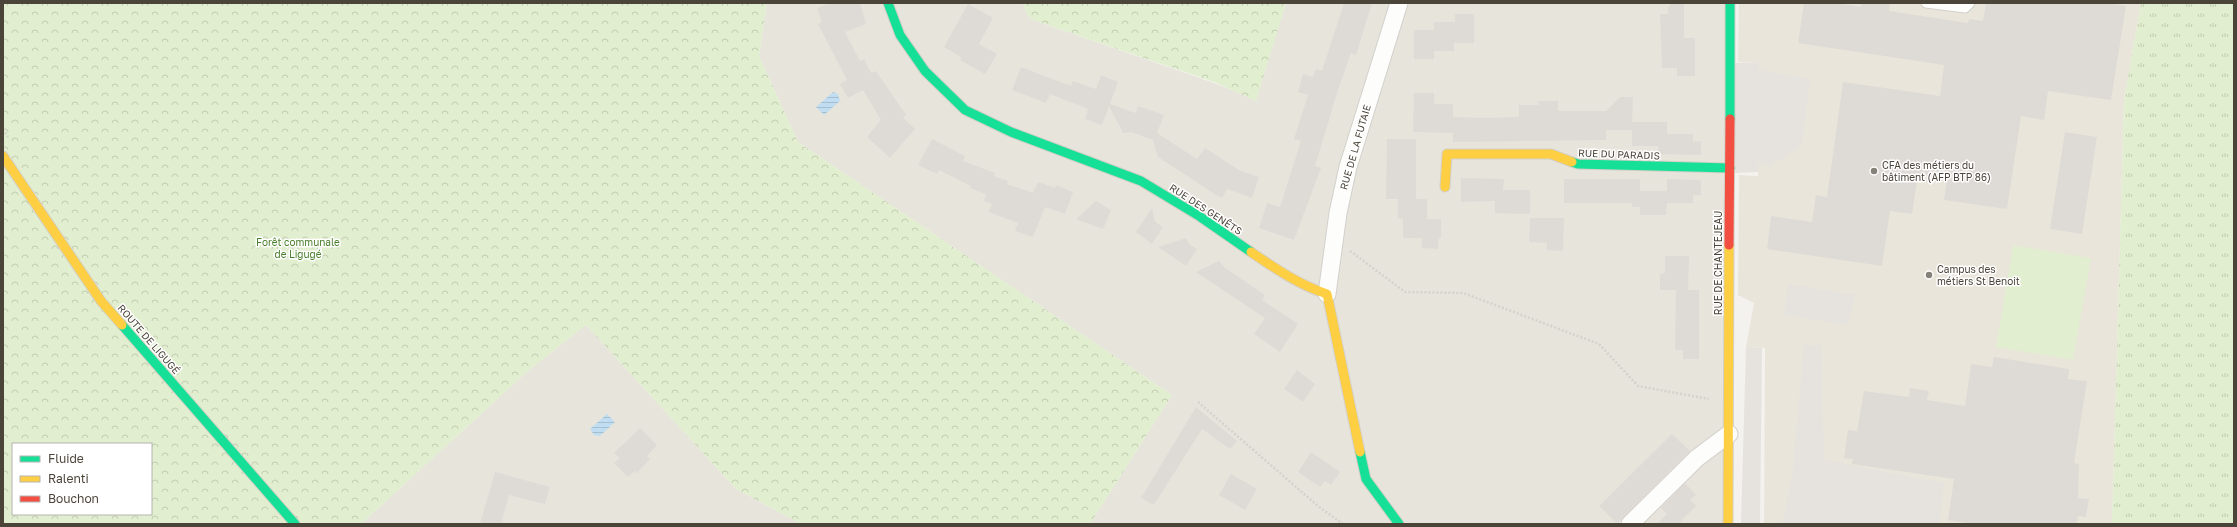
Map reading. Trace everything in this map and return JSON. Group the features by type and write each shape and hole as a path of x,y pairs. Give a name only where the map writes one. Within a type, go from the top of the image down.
{"street":[{"name":"RUE DES GENÊTS","path":"888,3 900,35 925,71 965,110 1011,132 1141,181 1199,216 1285,275 1311,289 1327,294"},
{"name":"RUE DE LA FUTAIE","path":"1327,294 1338,213 1348,167 1398,3"},
{"name":"RUE DE CHANTEJEAU","path":"1728,524 1730,3"},
{"name":"RUE DU PARADIS","path":"1446,187 1447,154 1551,154 1578,164 1730,168"},
{"name":"ROUTE DE LIGUGÉ","path":"3,156 101,301 295,524"},
{"path":"1327,294 1366,479 1399,524"},
{"path":"1630,524 1697,458 1729,434"}],"lane":[{"path":"1926,3 1965,8 1970,3"}],"path":[{"path":"1334,239 1406,292 1463,293 1598,344 1638,386 1729,403"},
{"path":"1198,402 1318,506 1343,524"}],"shaded area":[{"path":"767,3 1022,3 1030,19 1214,83 1256,100 1286,3 1730,3 1728,524 1090,524 1172,395 798,142 759,56"},
{"name":"Campus des métiers St Benoit","path":"1739,3 2141,3 2124,100 2112,524 1764,524 1765,348 1746,347 1754,303 1738,295 1739,175 1758,176 1758,62 1738,62"},
{"path":"1758,62 1759,70 1810,79 1802,146 1770,166 1758,164 1758,172 1735,173 1734,63"},
{"path":"1788,284 1855,295 1848,325 1784,315"},
{"path":"586,325 736,489 801,524 361,524 529,370"},
{"path":"1804,345 1821,345 1824,460 1944,483 1939,524 1782,524 1792,477"},
{"path":"1746,347 1762,348 1760,524 1741,523"}],"green space":[{"name":"Forêt communale de Ligugé","path":"3,3 767,3 759,56 798,142 1172,395 1090,524 801,524 736,489 586,325 529,370 361,524 3,524"},
{"path":"1022,3 1286,3 1256,101 1214,82 1030,19"},
{"path":"2141,3 2234,3 2234,524 2112,524 2124,100"},
{"path":"2013,245 2091,258 2073,360 1996,347"}],"water":[{"path":"833,92 838,94 840,101 824,115 816,107"},
{"path":"607,414 615,422 600,436 594,435 590,429"}],"building":[{"path":"830,3 860,3 866,24 845,32 860,61 864,59 871,73 876,71 906,115 903,118 915,129 890,158 867,137 881,120 863,90 848,98 840,84 847,80 818,24 822,22 817,8"},
{"path":"1344,3 1372,3 1356,55 1351,53 1338,90 1315,166 1321,168 1294,240 1259,228 1267,203 1280,207 1301,141 1294,139 1308,95 1298,92 1303,74 1313,77 1316,69 1322,71"},
{"path":"1670,3 1684,3 1684,38 1695,38 1695,76 1677,76 1677,68 1662,68 1660,14 1668,14 1668,6 1670,7"},
{"path":"1804,3 1837,3 1861,7 1861,3 1890,3 1889,11 1968,23 1969,19 1983,21 1986,3 2109,3 2126,6 2111,100 2048,91 2044,120 2021,116 2007,209 1944,200 1947,179 1918,175 1912,214 1890,211 1882,266 1767,249 1771,216 1812,222 1816,195 1827,197 1843,82 1940,96 1944,65 1798,43"},
{"path":"968,4 993,18 979,44 997,54 985,74 960,60 961,57 944,47"},
{"path":"1455,14 1474,14 1474,43 1454,43 1454,51 1434,51 1434,59 1414,59 1414,30 1434,30 1434,22 1455,22"},
{"path":"1021,67 1071,86 1073,81 1096,89 1101,75 1118,82 1110,104 1136,113 1138,106 1164,115 1157,133 1197,159 1205,148 1239,170 1259,177 1252,198 1227,189 1222,198 1213,193 1158,157 1153,140 1131,132 1123,133 1109,106 1102,125 1085,119 1088,109 1050,94 1046,103 1012,90"},
{"path":"1414,93 1434,93 1434,104 1453,104 1453,117 1486,118 1519,117 1519,105 1539,105 1538,101 1558,101 1558,111 1606,111 1620,97 1633,97 1632,122 1667,122 1667,134 1693,134 1693,142 1701,141 1701,155 1659,154 1658,146 1632,146 1632,130 1606,130 1606,140 1453,142 1453,133 1413,132"},
{"path":"2065,132 2097,137 2082,234 2050,229"},
{"path":"932,139 965,156 963,161 995,173 994,176 1008,181 1007,184 1033,193 1038,182 1055,188 1056,185 1073,192 1065,214 1045,207 1033,237 1015,231 1018,223 989,212 992,204 984,201 986,194 970,188 971,186 939,170 937,174 918,165"},
{"path":"1387,139 1416,139 1416,199 1427,199 1427,219 1441,219 1441,238 1439,238 1438,249 1422,248 1422,238 1403,238 1403,219 1398,218 1398,199 1386,199"},
{"path":"1461,178 1504,179 1503,190 1530,190 1530,214 1495,213 1495,201 1461,202"},
{"path":"1564,179 1640,179 1640,191 1667,191 1667,179 1701,180 1701,195 1693,195 1693,203 1667,203 1666,215 1640,215 1640,207 1632,207 1632,203 1564,203"},
{"path":"1096,201 1111,210 1103,229 1076,219"},
{"path":"1152,208 1155,222 1163,227 1152,244 1136,232"},
{"path":"1530,218 1564,218 1563,251 1547,250 1547,243 1529,242"},
{"path":"1186,238 1189,244 1197,249 1186,266 1158,247"},
{"path":"1665,256 1689,256 1688,290 1660,290 1660,274 1665,273"},
{"path":"1219,261 1225,268 1265,295 1262,300 1298,324 1280,352 1254,334 1265,318 1196,272"},
{"path":"1676,290 1699,290 1699,359 1683,359 1683,350 1675,350"},
{"path":"1994,357 2069,369 2068,379 2087,381 2074,463 2079,464 2078,498 2089,499 2086,517 2078,516 2077,524 1972,524 1948,520 1954,479 1852,464 1853,459 1844,458 1848,430 1857,431 1864,391 1909,397 1910,388 1929,391 1927,400 1965,406 1971,364 1992,367"},
{"path":"1297,370 1315,384 1303,402 1284,389"},
{"path":"1196,407 1237,441 1230,449 1202,429 1154,505 1141,498"},
{"path":"640,428 657,445 647,456 650,459 637,473 635,471 628,477 614,463 620,458 614,453"},
{"path":"1672,434 1690,451 1617,523 1599,506"},
{"path":"1311,452 1340,472 1331,485 1325,481 1320,487 1298,472"},
{"path":"495,472 550,487 545,504 509,495 501,524 480,524"},
{"path":"1231,474 1257,489 1245,510 1219,495"},
{"path":"1685,483 1696,495 1690,500 1696,506 1678,524 1657,524 1667,514 1661,508"}],"traffic: fast":[{"path":"888,3 900,35 925,71 965,110 1011,132 1141,181 1199,216 1251,252"},
{"path":"1730,3 1730,119"},
{"path":"1572,162 1578,164 1730,168"},
{"path":"122,325 295,524"},
{"path":"1360,452 1366,479 1399,524"}],"traffic: slow":[{"path":"1445,187 1447,154 1551,154 1572,162"},
{"path":"3,156 101,301 122,325"},
{"path":"1728,524 1729,245"},
{"path":"1251,252 1297,281 1327,294 1360,452"}],"traffic: jam":[{"path":"1729,245 1730,119"}],"place":[{"name":"CFA des métiers du bâtiment (AFP BTP 86)","path":"1874,171"},
{"name":"Campus des métiers St Benoit","path":"1929,275"}]}
